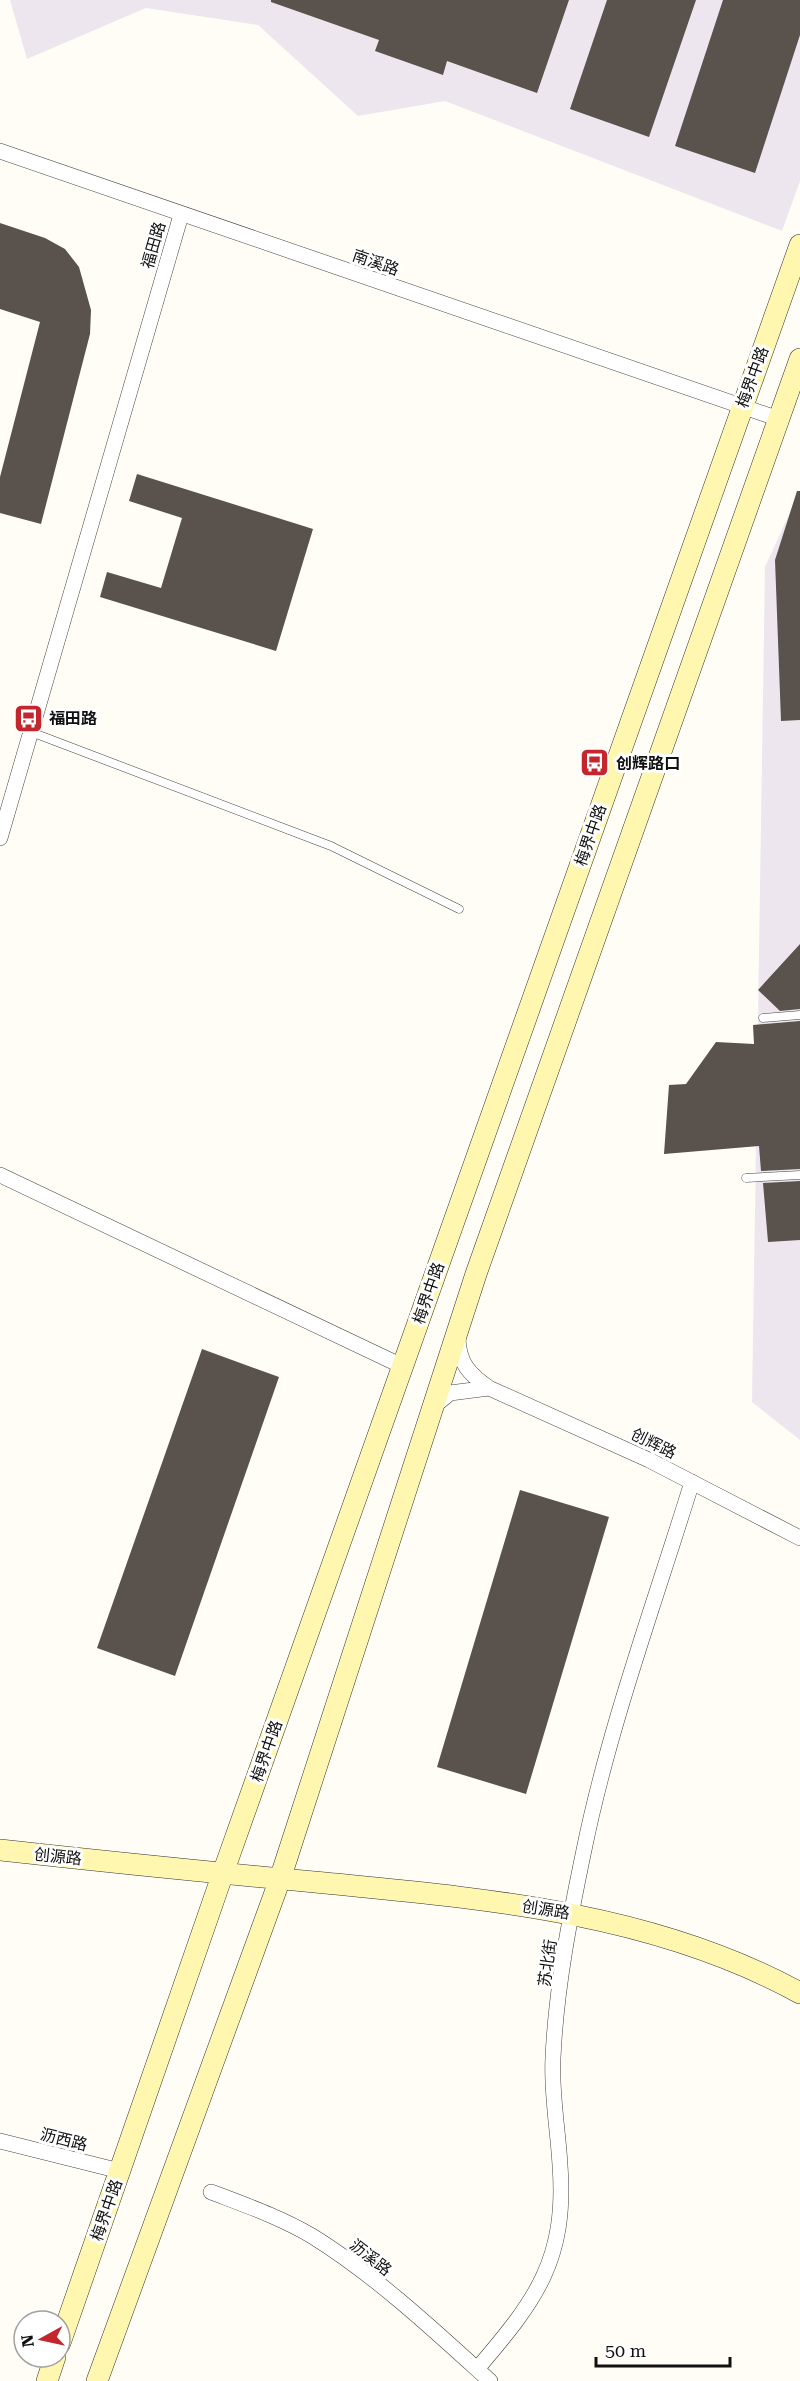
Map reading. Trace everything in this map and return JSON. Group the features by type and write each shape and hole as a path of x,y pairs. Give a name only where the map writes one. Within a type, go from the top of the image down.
{"main road":[{"name":"梅界中路","path":"72,2309 223,1873 741,405 800,245"},
{"path":"97,2381 280,1879 458,1330 800,359"},
{"name":"创源路","path":"0,1850 482,1899 572,1913 632,1927 727,1960 800,1993"}],"street":[{"name":"南溪路","path":"0,151 180,215 779,419"},
{"name":"福田路","path":"0,838 180,215"},
{"path":"0,1175 402,1366"},
{"path":"458,1330 458,1352 464,1366 489,1388"},
{"path":"433,1407 450,1393 489,1388"},
{"name":"创辉路","path":"489,1388 649,1460 800,1538"},
{"name":"苏北街","path":"477,2369 537,2294 552,2253 561,2212 553,2058 572,1913 603,1770 692,1482"},
{"name":"沥西路","path":"0,2141 120,2171"},
{"name":"沥溪路","path":"211,2192 275,2217 350,2262 490,2381"}],"lane":[{"path":"31,732 331,846 459,909"},
{"path":"763,1018 800,1015"},
{"path":"746,1178 800,1175"}],"shaded area":[{"path":"10,0 800,0 800,181 782,231 445,101 358,116 258,25 146,8 27,59"},
{"path":"800,490 800,1440 752,1402 765,567"}],"building":[{"path":"271,0 569,0 537,93 447,61 443,75 375,51 379,40 271,2"},
{"path":"607,0 696,0 649,137 570,109"},
{"path":"723,0 800,0 800,35 755,173 675,146"},
{"path":"0,223 45,238 65,249 79,267 91,310 90,334 41,524 0,513 0,477 40,322 0,309"},
{"path":"137,474 313,529 276,651 100,597 107,572 161,588 182,518 129,501"},
{"path":"797,491 800,491 800,720 781,721 775,560"},
{"path":"800,944 800,1009 780,1011 758,990"},
{"path":"800,1021 800,1169 761,1171 759,1146 664,1154 669,1085 686,1084 716,1042 754,1044 753,1025"},
{"path":"800,1181 800,1240 768,1242 763,1183"},
{"path":"202,1349 279,1377 175,1676 97,1648"},
{"path":"520,1490 609,1517 526,1794 437,1767"}],"place":[{"name":"福田路","path":"28,718"},
{"name":"创辉路口","path":"595,763"}]}
